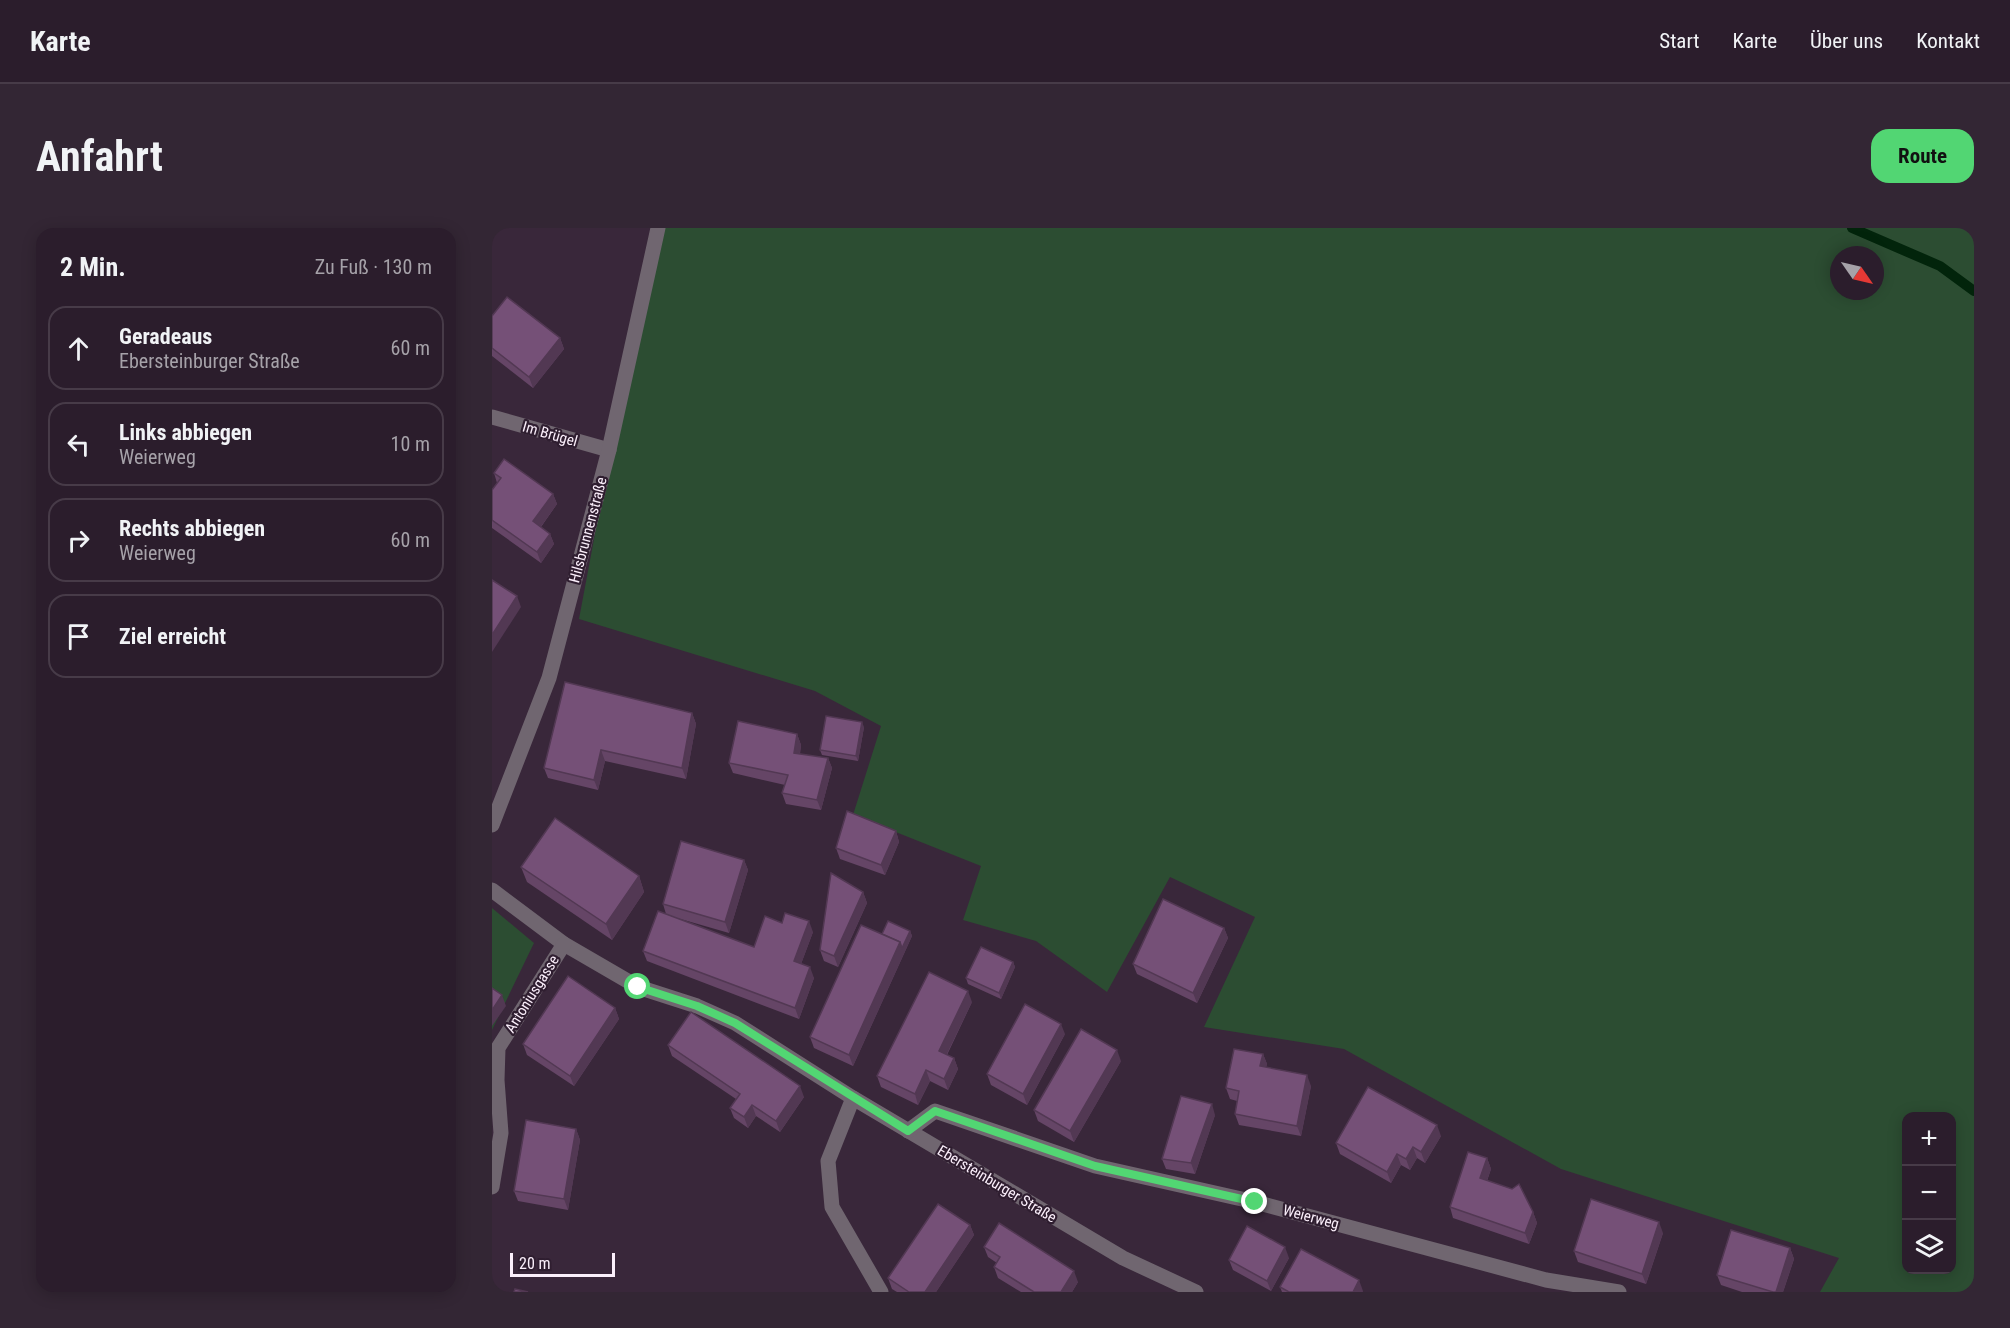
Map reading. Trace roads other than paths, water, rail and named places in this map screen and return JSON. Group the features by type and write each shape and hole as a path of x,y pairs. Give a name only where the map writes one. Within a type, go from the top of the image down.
{"street":[{"name":"Hilsbrunnenstraße","path":"492,825 549,678 609,450 658,228"},
{"name":"Im Brügel","path":"492,417 609,450"},
{"name":"Ebersteinburger Straße","path":"492,890 564,944 638,987 697,1006 735,1023 853,1098 1123,1258 1196,1292"},
{"name":"Antoniusgasse","path":"492,1187 501,1133 497,1080 498,1048 564,944"},
{"path":"853,1098 828,1161 832,1207 881,1292"},
{"name":"Weierweg","path":"908,1131 935,1111 1095,1166 1255,1202 1551,1286 1619,1292"}],"waterway":[{"path":"1852,228 1940,266 1974,291"}]}
